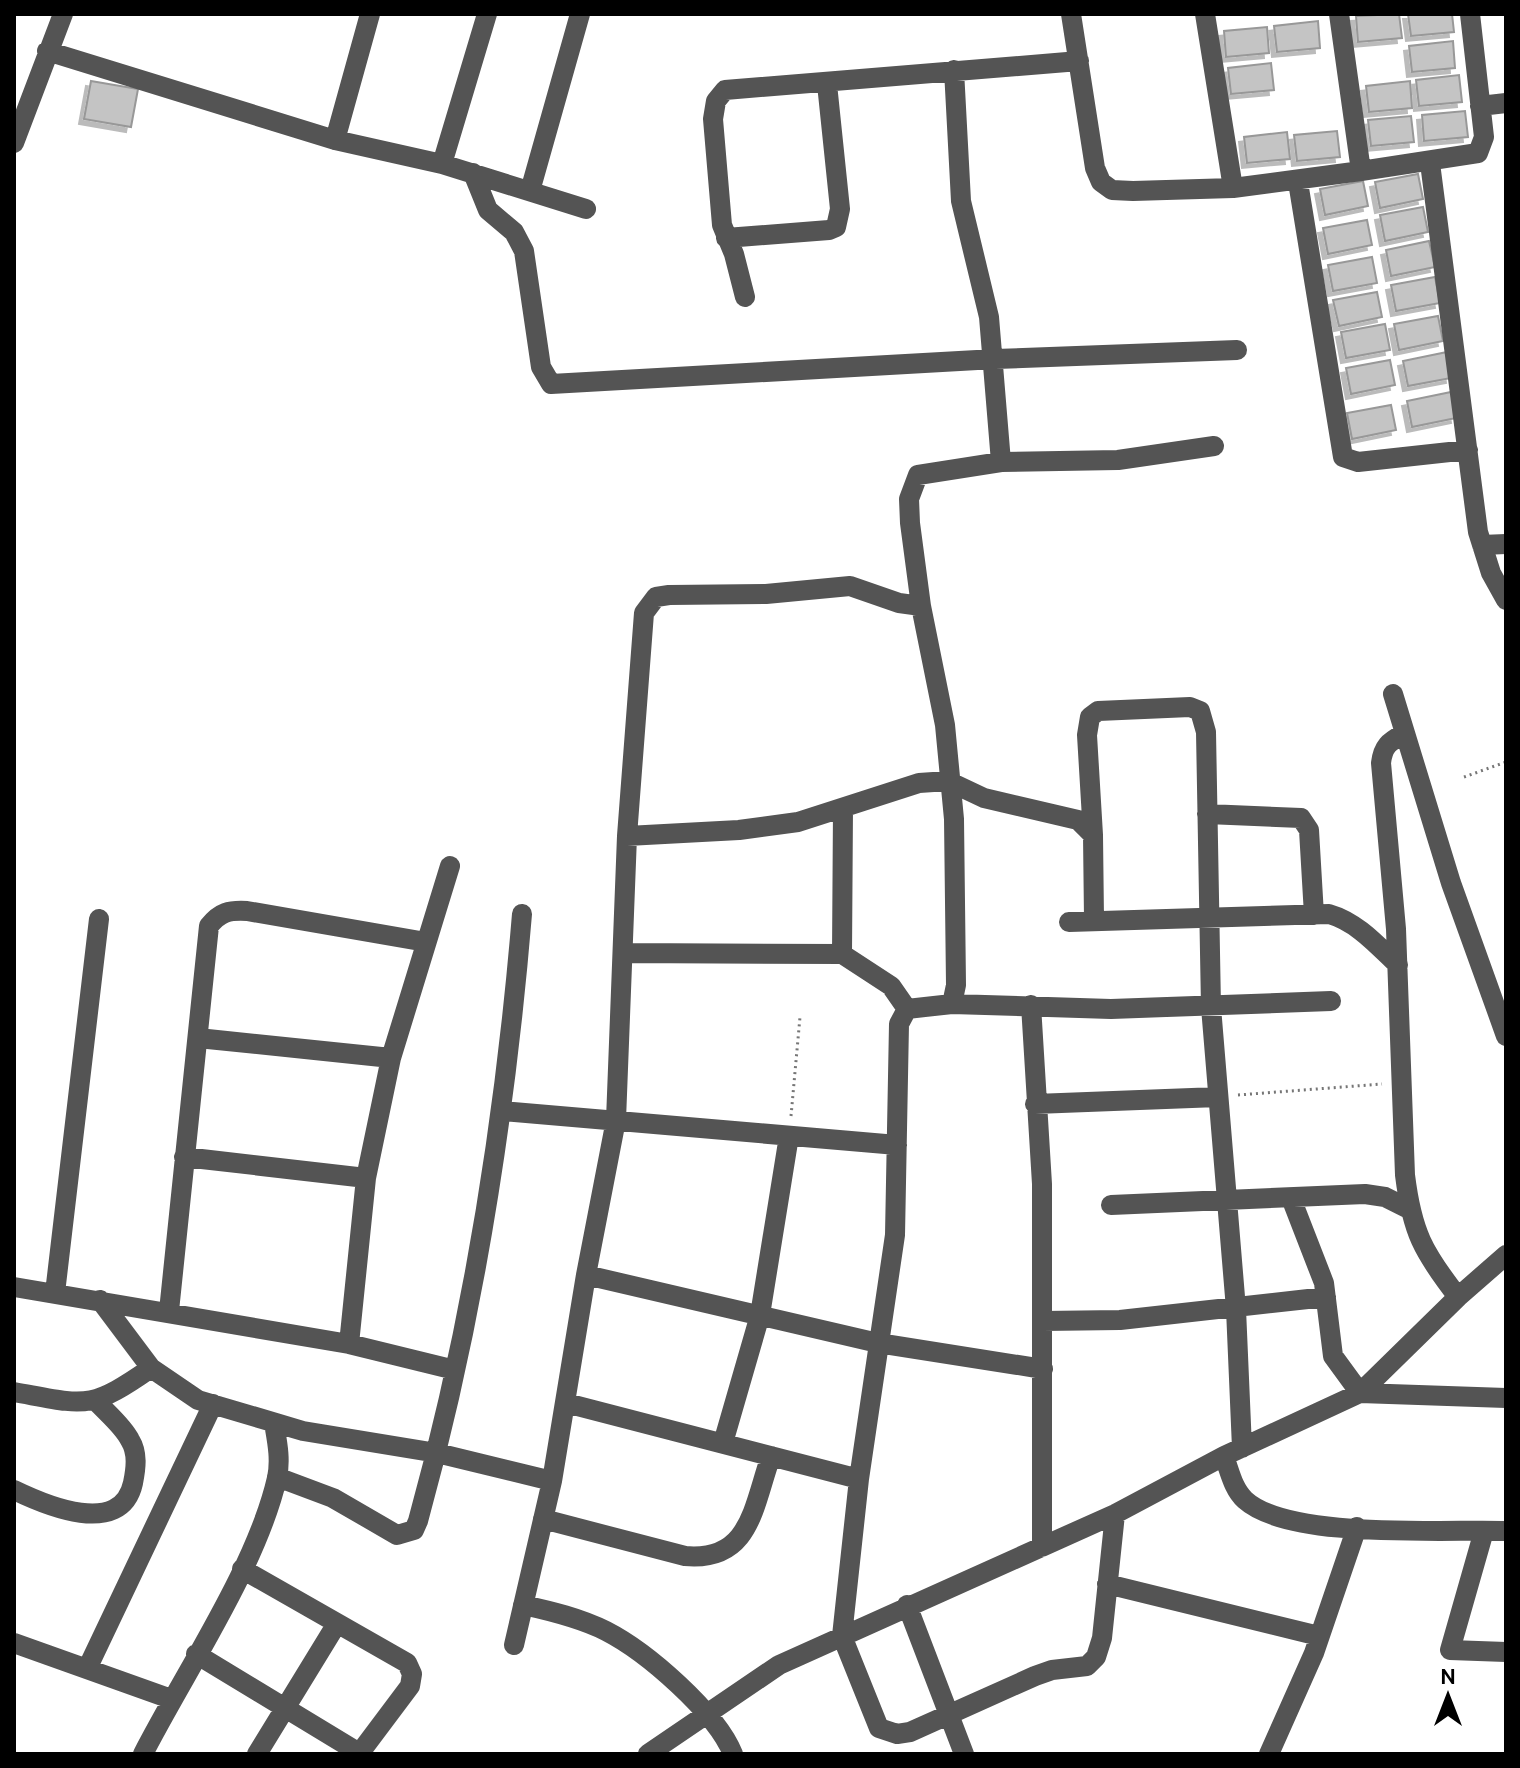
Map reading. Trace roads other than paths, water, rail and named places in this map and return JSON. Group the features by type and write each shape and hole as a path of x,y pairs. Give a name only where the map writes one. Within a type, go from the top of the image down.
{"street":[{"path":"14,143 63,14"},
{"path":"335,140 370,14"},
{"path":"442,164 487,14"},
{"path":"530,191 580,14"},
{"path":"1071,14 1095,168 1101,182 1112,190 1133,191 1233,188 1298,182 1478,153 1484,137 1470,14"},
{"path":"1205,14 1233,188"},
{"path":"1339,14 1361,171"},
{"path":"47,51 335,140 442,164 586,209"},
{"path":"745,297 734,254 722,225 713,119 716,101 725,90 1079,61"},
{"path":"954,70 961,201 995,359 1001,462"},
{"path":"726,238 836,227 840,209 827,84"},
{"path":"1480,106 1506,103"},
{"path":"1430,163 1482,545 1491,573 1506,600"},
{"path":"473,173 488,210 514,232 524,251 541,367 551,384 995,359 1237,350"},
{"path":"1298,182 1343,457 1358,462 1468,450"},
{"path":"952,1004 956,985 954,819 945,725 921,606 910,523 911,484 918,475 931,471 1001,462 1118,460 1214,446"},
{"path":"1482,545 1506,544"},
{"path":"514,1645 552,1481 586,1275 616,1120 627,836 640,629 644,613 656,597 766,594 850,586 899,603 921,606"},
{"path":"1393,694 1403,734 1506,1036"},
{"path":"1094,919 1087,725 1090,717 1098,711 1190,707 1200,711 1206,732 1211,1007 1236,1309 1235,1488 1246,1502 1271,1515 1299,1524 1506,1531"},
{"path":"1403,734 1388,742 1382,751 1381,763 1398,965 1409,1209 1424,1253 1458,1297"},
{"path":"627,836 739,830 798,822 919,783 948,781 984,798 1078,820 1093,835"},
{"path":"842,954 843,808"},
{"path":"1207,814 1301,818 1309,830 1314,915"},
{"path":"349,1344 366,1178 391,1058 450,866"},
{"path":"169,1311 209,926 217,915 230,910 247,911 426,942"},
{"path":"277,1477 333,1498 397,1535 414,1530 418,1521 455,1370 503,1111 522,914"},
{"path":"1069,922 1314,915 1344,918 1398,965"},
{"path":"55,1293 99,919"},
{"path":"623,953 842,954 891,986 907,1009"},
{"path":"907,1009 952,1004 1211,1007 1331,1001"},
{"path":"1031,1005 1042,1184 1042,1547"},
{"path":"907,1009 899,1024 895,1235 859,1479 842,1636 879,1728 897,1734 910,1732 1035,1676 1052,1670 1087,1666 1096,1657 1102,1638 1115,1514"},
{"path":"198,1038 391,1058"},
{"path":"1035,1104 1218,1097"},
{"path":"503,1111 897,1145"},
{"path":"723,1443 760,1315 789,1136"},
{"path":"184,1157 366,1178"},
{"path":"1111,1205 1365,1194 1385,1197 1409,1209"},
{"path":"1291,1198 1326,1297 1333,1356 1360,1393"},
{"path":"648,1754 779,1665 1115,1514 1233,1452 1360,1393 1458,1297 1506,1255"},
{"path":"586,1275 878,1343 1043,1369"},
{"path":"14,1287 349,1344 455,1370"},
{"path":"1043,1321 1120,1320 1326,1297"},
{"path":"100,1300 151,1368 198,1400 303,1431 437,1453 552,1481"},
{"path":"14,1392 77,1403 97,1402 151,1368"},
{"path":"1360,1393 1506,1398"},
{"path":"14,1490 49,1507 79,1514 112,1509 131,1491 137,1465 130,1440 97,1402"},
{"path":"566,1403 859,1479"},
{"path":"87,1669 213,1404"},
{"path":"143,1754 242,1569 277,1477 279,1456 274,1423"},
{"path":"543,1519 685,1556 709,1558 731,1549 743,1532 771,1456"},
{"path":"1272,1752 1319,1636 1357,1527"},
{"path":"1484,1531 1450,1650 1506,1652"},
{"path":"196,1654 360,1754 410,1686 412,1674 407,1663 242,1569"},
{"path":"1107,1584 1319,1636"},
{"path":"523,1605 568,1616 607,1631 639,1653 708,1713 726,1737 733,1754"},
{"path":"907,1605 964,1754"},
{"path":"257,1754 336,1625"},
{"path":"14,1643 171,1699"}]}
